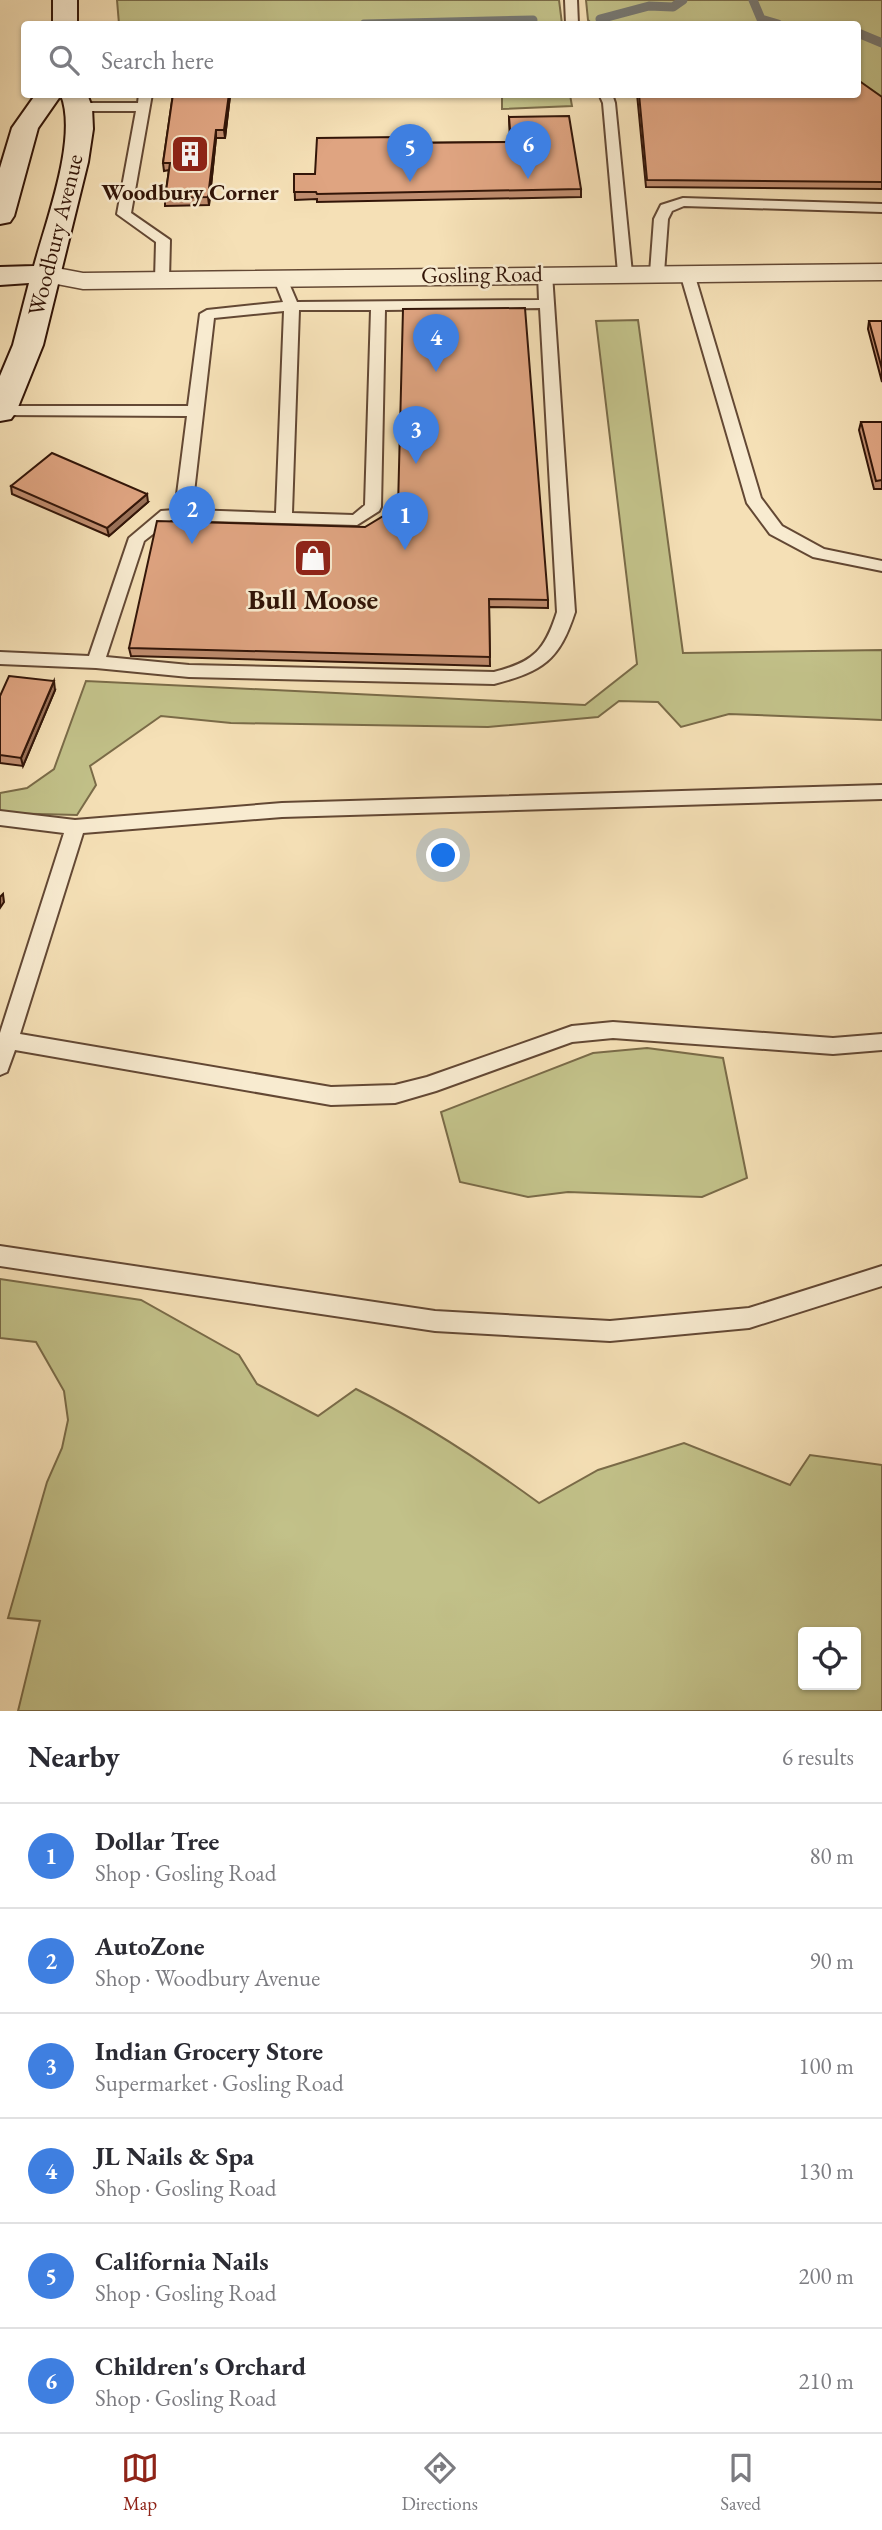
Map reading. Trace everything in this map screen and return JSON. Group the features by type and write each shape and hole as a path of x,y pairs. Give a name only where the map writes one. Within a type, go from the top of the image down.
{"main road":[{"path":"65,0 65,21"},
{"name":"Woodbury Avenue","path":"0,216 25,128 46,98"},
{"name":"Woodbury Avenue","path":"0,411 28,345 75,162 80,129 77,101"},
{"name":"Gosling Road","path":"0,276 43,285"},
{"name":"Gosling Road","path":"0,297 43,285"}],"street":[{"name":"Gosling Road","path":"43,285 83,281 280,277 882,272"}],"lane":[{"path":"570,0 572,21"},
{"path":"607,98 625,273"},
{"path":"77,101 145,101 124,215 163,240 162,280"},
{"path":"657,273 661,219 666,208 683,202 882,208"},
{"path":"687,273 753,499 776,530 786,536 819,553 882,566"},
{"path":"0,658 96,662 189,671 494,678 526,670 548,655 560,633 566,612 545,274"},
{"path":"280,277 292,306 284,518"},
{"path":"96,662 137,538 167,516 183,514 357,520 373,507 378,304"},
{"path":"183,514 207,314 292,306 546,304"},
{"path":"0,411 194,411"},
{"path":"0,818 75,827 282,810 882,792"},
{"path":"0,1066 75,827"},
{"path":"10,1041 331,1096 363,1097 395,1094 429,1085 572,1034 613,1030 833,1046 882,1042"},
{"path":"0,1256 435,1321 610,1331 749,1318 882,1276"}],"shaded area":[{"path":"117,0 559,0 562,21 119,21"},
{"path":"586,0 882,0 882,100 861,86 861,21 588,20"},
{"path":"502,98 571,98 572,106 502,109"},
{"path":"638,320 683,653 882,650 882,720 729,714 681,727 658,702 619,701 598,717 488,727 231,723 161,716 90,766 96,785 77,815 0,813 0,793 27,788 54,769 86,681 585,705 637,664 596,321"},
{"path":"647,1048 723,1058 747,1178 702,1197 568,1192 528,1197 460,1182 441,1112 593,1053"},
{"path":"0,1279 141,1300 239,1355 257,1384 318,1416 356,1389 450,1442 539,1503 598,1470 684,1443 790,1485 810,1455 882,1465 882,1711 18,1711 40,1621 8,1618 47,1482 62,1448 68,1420 64,1391 36,1342 0,1338"}],"building":[{"path":"861,82 882,97 882,182 647,180 639,98 861,98"},
{"name":"Woodbury Corner","path":"172,98 228,98 224,130 216,130 208,197 165,198 170,163 163,163"},
{"path":"569,116 581,189 317,194 294,192 294,174 315,174 317,138 401,137 403,143 511,142 509,117"},
{"path":"525,308 548,600 489,599 490,657 129,648 157,521 365,527 398,507 403,309"},
{"path":"869,321 882,321 882,369"},
{"path":"861,422 882,422 882,480 876,481"},
{"path":"52,453 147,494 107,528 11,486"},
{"path":"9,676 54,681 21,758 0,755 0,696"}],"waterway":[{"path":"600,19 649,6 673,7 683,0"},
{"path":"753,0 761,19 768,21"},
{"path":"491,21 533,20"},
{"path":"861,34 882,43"}],"place":[{"name":"Woodbury Corner","path":"190,154"},
{"name":"Children's Orchard","path":"528,179"},
{"name":"California Nails","path":"410,182"},
{"name":"JL Nails & Spa","path":"436,372"},
{"name":"Indian Grocery Store","path":"416,464"},
{"name":"AutoZone","path":"192,544"},
{"name":"Dollar Tree","path":"405,550"},
{"name":"Bull Moose","path":"313,558"}]}
